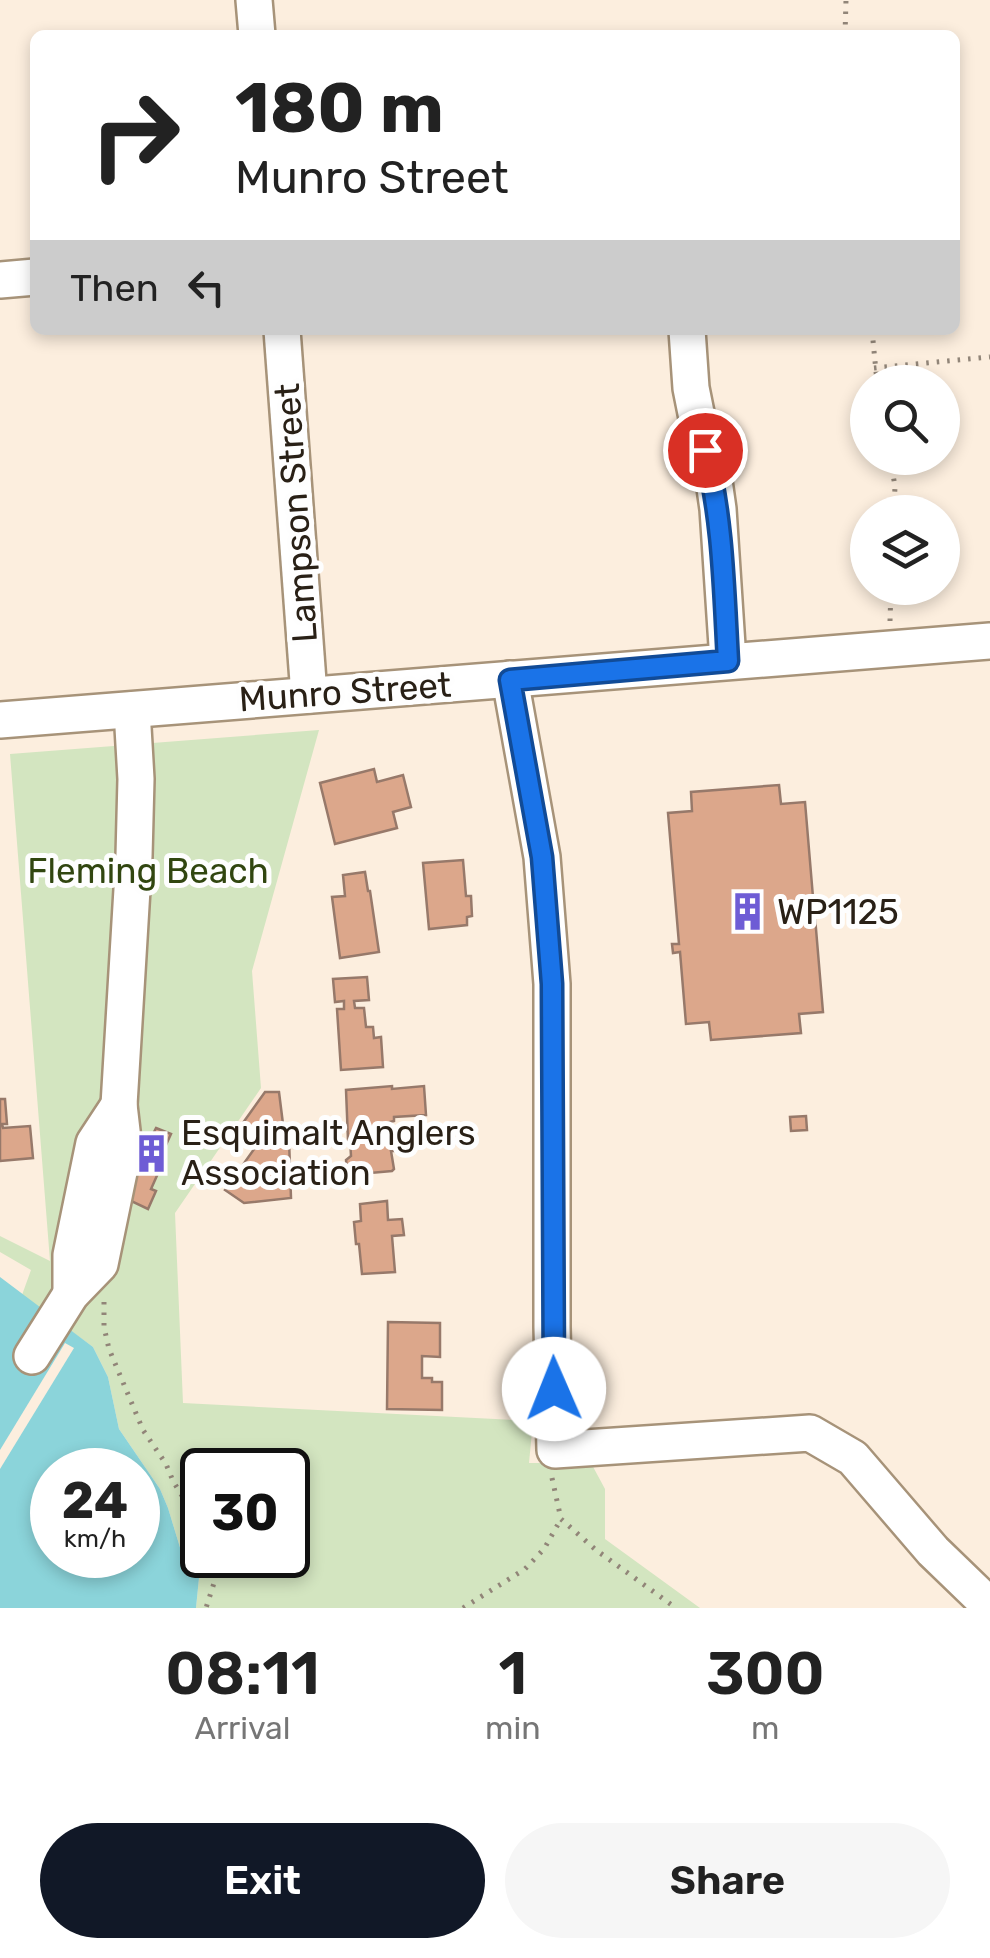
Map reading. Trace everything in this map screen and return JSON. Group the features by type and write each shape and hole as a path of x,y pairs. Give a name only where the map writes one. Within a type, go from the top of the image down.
{"street":[{"path":"254,0 257,30"},
{"path":"0,280 30,277"},
{"name":"Lampson Street","path":"282,335 309,695"},
{"path":"687,335 691,388 718,509 728,661"},
{"name":"Munro Street","path":"0,720 990,641"},
{"path":"510,680 542,857 552,984 555,1450 810,1433 853,1458 933,1551 990,1606"},
{"path":"32,1356 88,1295 100,1264 124,1148 119,1105 134,856 136,779 132,710"}],"path":[{"path":"845,30 846,0"},
{"path":"872,335 874,365"},
{"path":"906,365 990,357"},
{"path":"818,907 885,903"},
{"path":"88,1295 144,1430 180,1492"},
{"path":"555,1450 549,1463 561,1519 596,1550 676,1608"},
{"path":"463,1608 525,1569 544,1549 561,1519"},
{"path":"206,1608 212,1578"}],"green space":[{"name":"Fleming Beach","path":"319,730 252,971 261,1088 175,1213 183,1403 533,1421 529,1463 591,1463 605,1489 605,1539 700,1608 196,1608 199,1578 310,1578 310,1448 180,1448 180,1547 160,1489 160,1448 132,1448 119,1429 108,1377 93,1347 22,1295 31,1270 0,1252 0,1236 50,1261 10,754"}],"water":[{"path":"0,1277 93,1347 108,1377 119,1429 132,1448 30,1448 30,1578 160,1578 160,1489 180,1547 180,1578 199,1578 196,1608 0,1608"}],"pier":[{"path":"65,1343 74,1348 0,1469 0,1450"}],"building":[{"path":"374,769 377,782 403,775 411,807 393,812 397,828 335,844 320,783"},
{"name":"WP1125","path":"779,785 781,804 805,802 813,897 817,897 815,917 823,1012 799,1014 801,1033 711,1040 709,1022 686,1024 680,952 673,953 672,944 679,944 668,813 692,811 691,792"},
{"path":"463,860 472,916 467,917 467,925 429,929 423,863"},
{"path":"365,872 379,952 340,958 332,897 345,896 343,875"},
{"path":"367,977 369,1000 354,1001 355,1008 364,1008 366,1027 373,1027 374,1038 381,1037 383,1067 341,1070 337,1009 344,1009 344,1001 335,1002 333,979"},
{"path":"424,1086 426,1115 394,1117 390,1122 392,1171 348,1175 346,1160 351,1156 346,1090"},
{"path":"265,1092 279,1092 283,1124 264,1126 255,1139 245,1141 235,1134"},
{"path":"0,1099 5,1099 7,1124 2,1124 3,1128 30,1126 33,1158 0,1161"},
{"path":"806,1116 807,1130 791,1131 790,1117"},
{"name":"Esquimalt Anglers Association","path":"156,1128 171,1134 155,1169 159,1171 151,1189 156,1191 148,1209 131,1201 127,1180 148,1135 152,1136"},
{"path":"286,1129 291,1198 244,1203 225,1190 267,1131"},
{"path":"387,1201 388,1220 402,1219 404,1235 392,1236 395,1272 362,1274 354,1222 361,1221 360,1204"},
{"path":"388,1322 440,1323 440,1357 422,1356 422,1378 442,1382 442,1410 387,1409"}],"place":[{"name":"WP1125","path":"747,912"},
{"name":"Esquimalt Anglers Association","path":"151,1153"}],"route":[{"path":"554,1389 552,984 542,857 510,680 728,661 718,509 705,450"}]}
